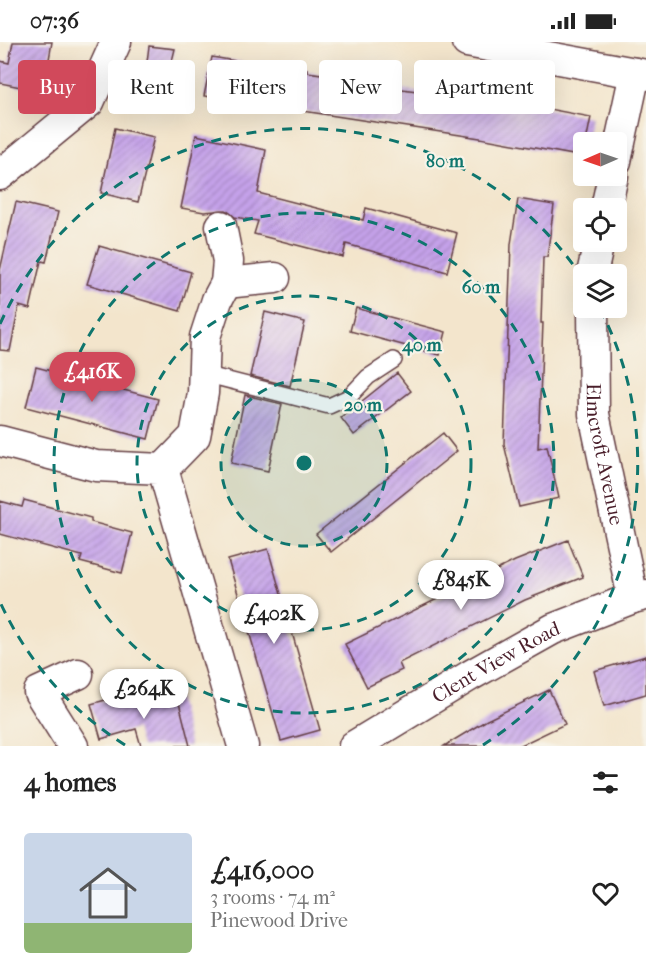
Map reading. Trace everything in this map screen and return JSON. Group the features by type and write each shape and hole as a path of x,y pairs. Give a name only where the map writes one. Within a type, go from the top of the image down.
{"street":[{"path":"0,175 89,102 116,42"},
{"path":"467,42 641,74 624,132"},
{"path":"0,441 96,466 163,469 195,436 203,393 205,337 217,300 226,283 228,261 221,226"},
{"path":"226,283 275,278"},
{"name":"Elmcroft Avenue","path":"592,318 594,414 639,597"},
{"path":"163,469 243,746"},
{"name":"Clent View Road","path":"354,746 471,675 554,629 639,597"},
{"path":"73,746 39,692 78,674"}],"lane":[{"path":"204,374 329,406 349,397 368,377 394,360"}],"building":[{"path":"13,42 52,42 49,60 18,60 18,86 0,83 0,61 9,63"},
{"path":"149,46 175,49 172,60 147,60"},
{"path":"212,57 229,60 211,60"},
{"path":"307,72 319,74 319,114 307,112"},
{"path":"207,81 207,96 204,96"},
{"path":"402,89 414,91 414,114 555,114 555,110 591,117 588,132 573,132 573,155 322,114 402,114"},
{"path":"115,128 154,137 138,202 101,193"},
{"path":"196,135 266,150 258,193 363,220 366,208 457,233 447,272 346,244 343,257 254,234 258,221 235,217 226,210 204,212 181,208"},
{"path":"518,199 554,205 547,257 543,257 538,448 547,446 559,498 519,507 504,444 511,244"},
{"path":"16,202 58,212 46,262 41,261 30,309 19,306 10,351 0,350 0,270"},
{"path":"99,246 191,272 180,311 87,284"},
{"path":"356,308 446,332 440,355 350,331"},
{"path":"265,312 305,322 290,386 250,376"},
{"path":"36,367 158,399 148,439 26,407"},
{"path":"397,373 411,391 354,435 341,418"},
{"path":"245,395 282,404 268,471 231,463"},
{"path":"443,433 457,451 331,552 316,534"},
{"path":"24,500 91,518 91,522 132,533 122,573 80,562 82,556 0,534 0,501 22,507"},
{"path":"568,540 583,577 525,600 399,663 402,670 367,687 345,644 515,561"},
{"path":"268,549 320,730 281,741 228,560"},
{"path":"646,656 646,694 604,706 594,671"},
{"path":"549,690 565,724 519,746 444,746 487,720"},
{"path":"176,691 190,746 141,746 136,729 101,739 91,704 127,694 129,704"}]}
